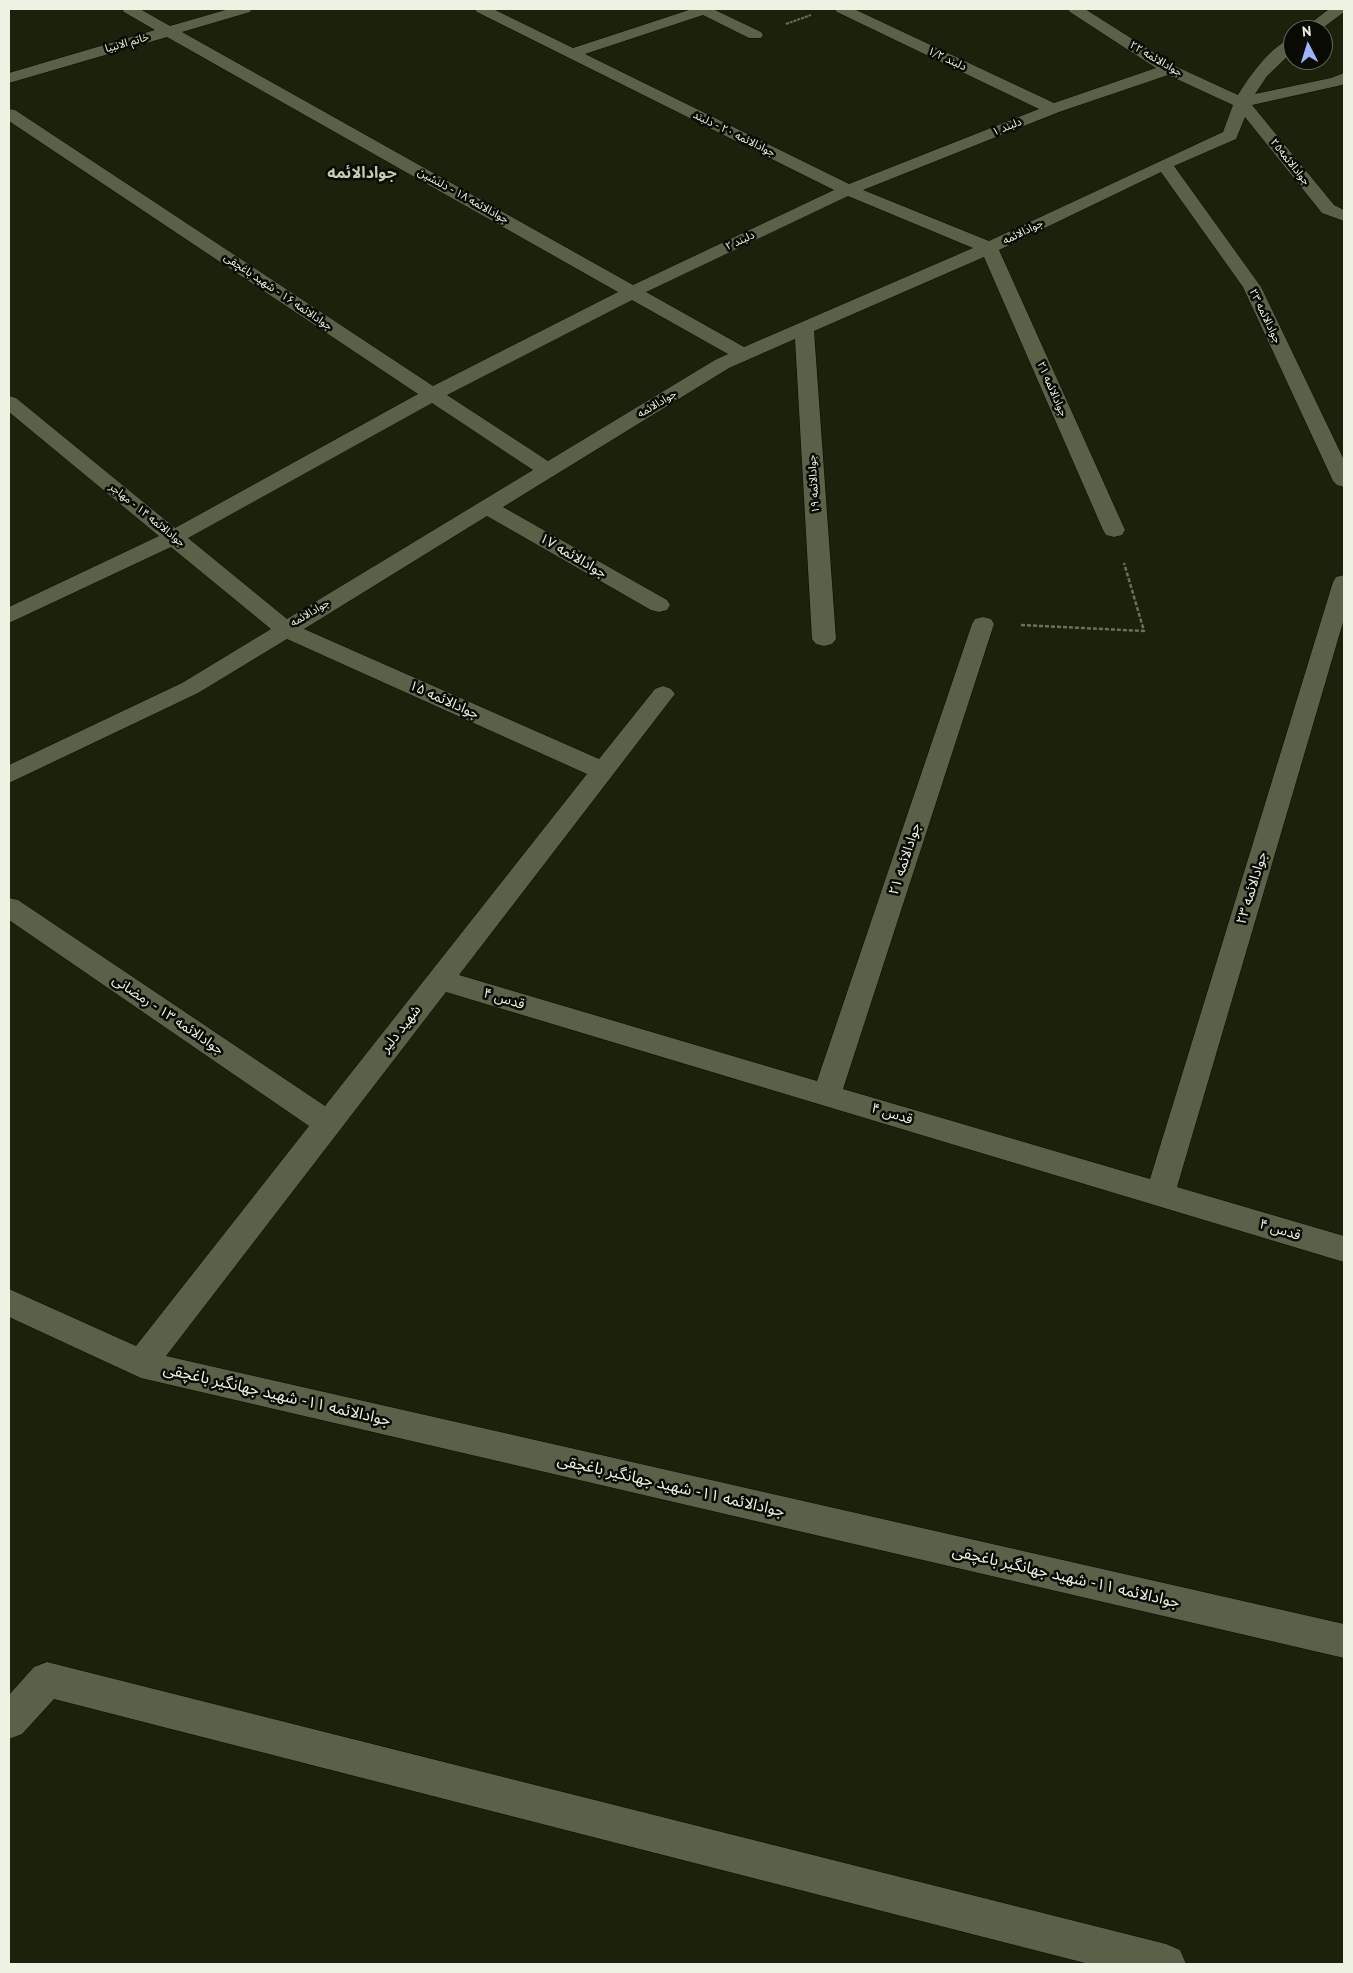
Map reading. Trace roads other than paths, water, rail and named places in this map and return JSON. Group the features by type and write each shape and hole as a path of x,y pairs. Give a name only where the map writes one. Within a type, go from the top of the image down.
{"street":[{"name":"جوادالائمه ۱۸ - دلنشین","path":"129,9 744,355"},
{"name":"خاتم الانبیا","path":"9,78 245,9"},
{"name":"جوادالائمه ۲۰ - دلبند","path":"482,9 848,190 990,248"},
{"path":"572,53 703,9 755,35"},
{"name":"دلبند ۱/۲","path":"842,9 1053,109"},
{"name":"جوادالائمه ۲۲","path":"1074,9 1169,69 1241,102"},
{"path":"1324,20 1339,9"},
{"name":"جوادالائمه","path":"9,775 190,688 285,628 722,364 990,248 1164,164 1230,135 1241,102 1269,62 1283,51"},
{"name":"دلبند ۱","path":"848,190 1053,109 1169,69"},
{"path":"1241,102 1341,82"},
{"name":"جوادالائمه۲۵","path":"1241,102 1328,209 1344,216"},
{"name":"جوادالائمه ۱۶ - شهید باغچقی","path":"9,114 547,470"},
{"name":"جوادالائمه ۲۳","path":"1164,164 1252,287 1344,482"},
{"name":"دلبند ۲","path":"9,616 174,537 433,394 632,292 848,190"},
{"name":"جوادالائمه ۲۱","path":"990,248 1114,530"},
{"name":"جوادالائمه ۱۹","path":"804,329 824,639"},
{"name":"جوادالائمه ۱۴ - مهاجر","path":"9,402 285,628"},
{"name":"جوادالائمه ۱۷","path":"487,507 659,605"},
{"name":"جوادالائمه ۲۳","path":"1160,1194 1344,582"},
{"name":"جوادالائمه ۲۱","path":"827,1095 983,624"},
{"name":"جوادالائمه ۱۵","path":"285,628 603,771"},
{"name":"شهید دلیر","path":"140,1364 663,694"},
{"name":"جوادالائمه ۱۳ - رمضانی","path":"9,907 328,1123"},
{"name":"قدس ۴","path":"440,980 1344,1249"},
{"name":"جوادالائمه ۱۱- شهید جهانگیر باغچقی","path":"9,1302 140,1364 1344,1640"},
{"path":"9,1721 47,1680 1166,1964"}],"district":[{"name":"جوادالائمه","path":"362,173"}]}
